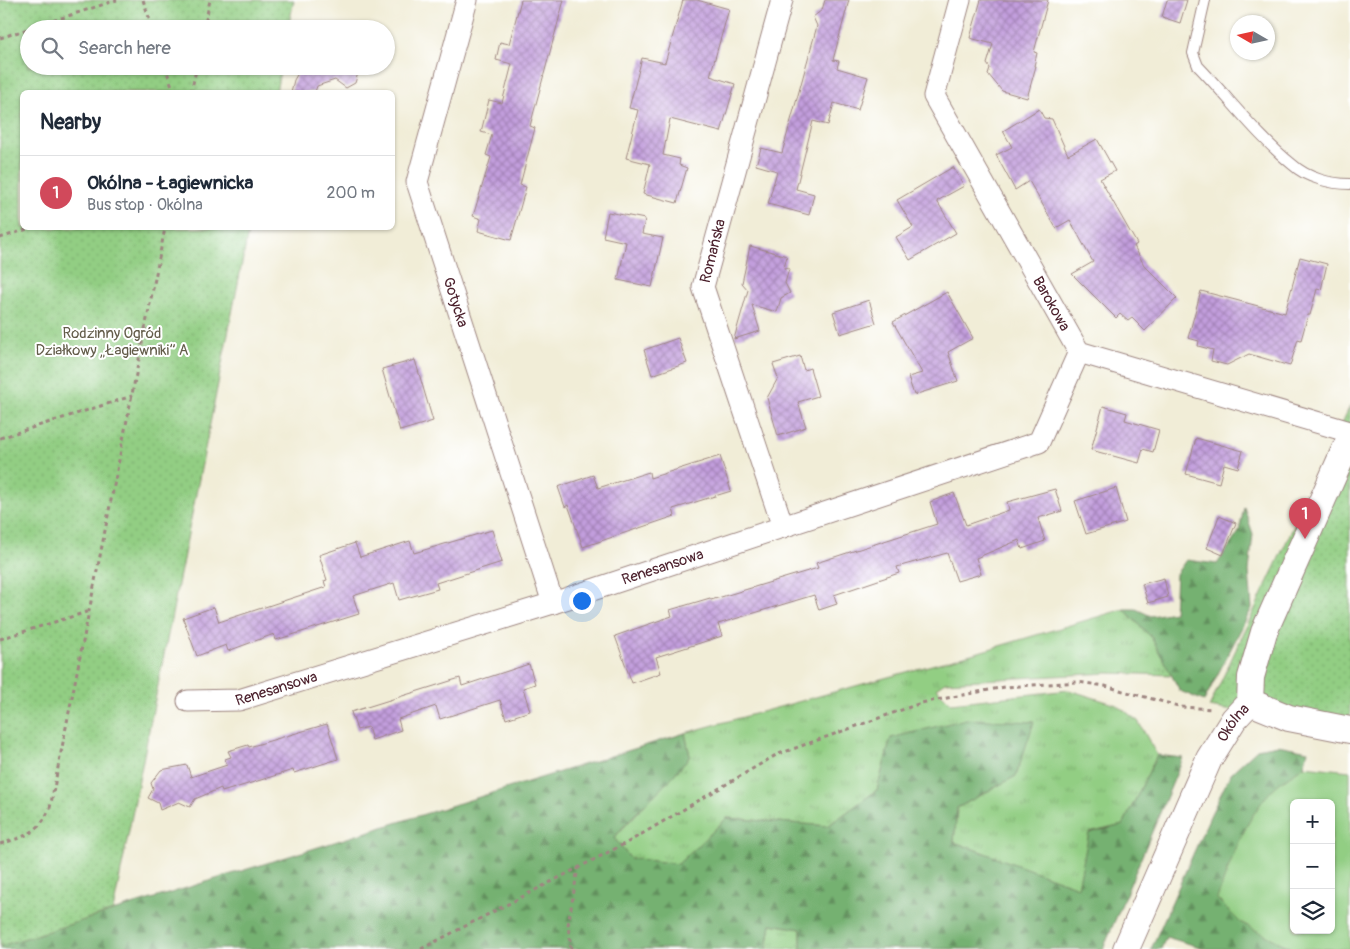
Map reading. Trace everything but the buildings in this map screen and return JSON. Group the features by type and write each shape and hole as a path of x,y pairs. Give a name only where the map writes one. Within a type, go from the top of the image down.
{"street":[{"name":"Gotycka","path":"467,0 417,182 553,603"},
{"name":"Romańska","path":"782,0 703,288 783,527"},
{"name":"Barokowa","path":"960,0 934,96 1079,352"},
{"name":"Renesansowa","path":"188,701 239,700 553,603 1039,442 1079,352"},
{"path":"1079,352 1350,432"},
{"name":"Okólna","path":"1126,949 1209,759 1234,719 1250,702 1251,678 1264,632 1350,438"},
{"path":"1250,702 1289,718 1350,730"}],"lane":[{"path":"1205,0 1193,54 1198,66 1294,166 1317,178 1341,184 1350,184"}],"path":[{"path":"55,20 117,0"},
{"path":"143,0 150,20"},
{"path":"206,20 210,0"},
{"path":"0,38 20,32"},
{"path":"168,75 173,90"},
{"path":"191,90 195,75"},
{"path":"0,238 25,230"},
{"path":"0,844 28,835 43,823 50,808 165,230"},
{"path":"0,438 132,396"},
{"path":"0,640 90,611"},
{"path":"421,949 630,841 776,755 921,703 1005,687 1078,682 1105,686 1199,710 1218,709 1250,702"},
{"path":"571,949 568,925 578,868"}],"green space":[{"name":"Rodzinny Ogród Działkowy „Łagiewniki” A","path":"0,0 294,0 290,20 20,20 20,75 279,75 276,90 20,90 20,230 249,230 113,911 0,946"},
{"path":"1350,406 1350,731 1209,707"},
{"path":"1244,507 1253,534 1249,571 1252,608 1204,701 1180,691 1151,637 1124,609 1136,609 1151,616 1174,612 1176,574 1186,560 1217,564 1239,532"},
{"path":"1124,609 1151,637 1173,675 1108,673 945,682 936,688 951,703 1069,690 1117,705 1138,721 1157,755 1123,825 1089,833 1079,888 954,842 957,808 1016,776 1033,722 891,738 877,790 828,826 727,818 678,864 630,858 614,838 690,756 685,733 979,652"},
{"path":"966,719 1034,722 1016,776 957,808 954,842 1078,887 1089,833 1123,825 1157,755 1183,758 1103,949 801,949 801,929 771,924 767,949 0,949 0,946 685,733 690,756 614,838 630,858 678,864 727,818 828,826 877,790 891,738"},
{"path":"1278,745 1308,751 1304,766 1276,787 1240,922 1293,949 1207,949 1166,937 1161,949 1151,949 1231,773 1257,749"},
{"path":"1304,766 1350,771 1350,949 1293,949 1240,922 1217,899 1247,825 1265,798 1282,781"},
{"path":"771,924 801,929 801,949 767,949"}],"place":[{"name":"Okólna - Łagiewnicka","path":"1305,539"}]}
